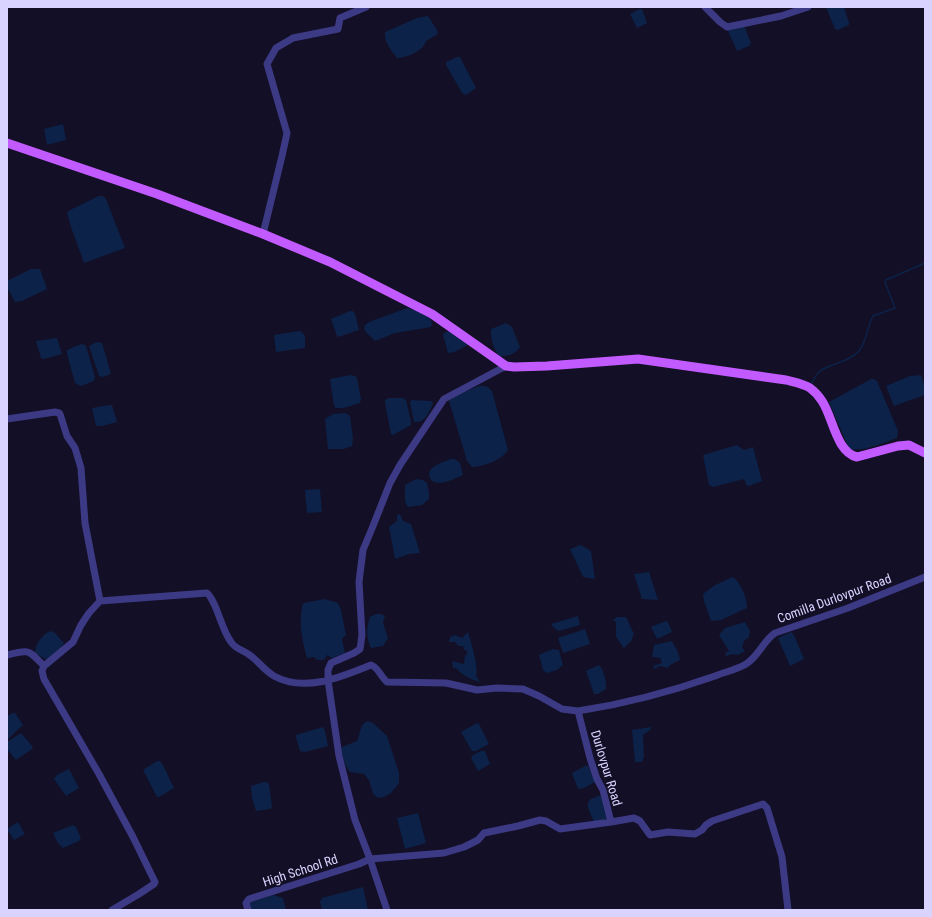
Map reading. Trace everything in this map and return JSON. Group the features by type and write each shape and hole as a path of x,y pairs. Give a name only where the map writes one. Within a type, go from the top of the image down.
{"main road":[{"path":"7,143 157,194 263,234 330,262 432,314 506,366 547,366 638,359 786,380 808,386 819,397 825,407 837,436 851,455 857,457 898,446 909,445 925,453"}],"street":[{"path":"263,234 282,156 286,133 267,64 276,48 293,38 338,29 340,18 366,7"},
{"path":"705,7 727,27 781,16 808,7"},
{"path":"387,910 355,820 339,756 328,680 328,670 331,663 354,654 360,649 362,634 359,582 363,550 390,482 400,464 444,399 506,366"},
{"path":"7,419 55,412 60,414 67,436 75,448 82,468 85,523 100,601"},
{"name":"Comilla Durlovpur Road","path":"578,711 632,701 703,680 740,667 751,660 766,640 775,633 864,602 925,577"},
{"path":"112,910 139,894 155,882 134,837 44,679 42,671 44,666 74,642 81,625 100,601 206,592 212,598 222,627 236,648 250,655 267,671 279,678 299,683 328,680 371,666 376,668 386,682 446,683 477,690 497,688 523,689 562,709 578,711"},
{"path":"7,655 30,652 44,666"},
{"name":"Durlovpur Road","path":"370,859 444,853 464,847 478,840 484,833 540,820 546,821 560,828 611,822 602,790 589,754 578,711"},
{"path":"611,822 634,818 640,821 650,835 668,832 695,834 712,821 765,804 780,848 788,910"},
{"name":"High School Rd","path":"248,910 246,903 248,899 359,864 370,859"}],"water":[{"path":"826,7 844,7 849,25 838,30 835,29"},
{"path":"642,9 647,23 637,28 630,14"},
{"path":"428,16 438,34 426,41 425,45 418,51 405,57 397,58 387,43 385,32 417,18"},
{"path":"742,25 745,28 751,43 749,46 737,51 727,29"},
{"path":"460,57 476,88 466,95 462,93 446,65 446,62"},
{"path":"63,124 66,140 47,145 44,129"},
{"path":"99,196 103,196 106,199 125,248 84,263 67,213 70,210"},
{"path":"31,269 40,269 47,289 22,301 15,302 7,287 7,281"},
{"path":"407,308 418,311 431,319 431,327 395,333 375,341 365,331 364,326 369,322"},
{"path":"353,311 355,314 359,330 338,337 331,319"},
{"path":"506,323 512,327 520,347 516,352 505,356 499,356 493,343 491,329"},
{"path":"299,331 305,336 305,348 276,352 274,335"},
{"path":"449,331 468,345 454,352 448,353 443,335"},
{"path":"57,338 62,354 44,359 41,358 36,341"},
{"path":"97,342 102,343 111,374 103,377 99,376 89,346"},
{"path":"81,344 86,346 95,377 94,381 81,386 75,383 67,350"},
{"path":"350,375 357,378 361,399 360,403 344,408 336,408 334,406 330,379"},
{"path":"921,375 925,387 925,395 894,406 886,386 910,376"},
{"path":"871,379 877,381 898,431 897,438 867,448 855,450 849,449 829,402"},
{"path":"479,386 486,386 492,391 508,450 497,460 481,466 472,467 467,461 449,399"},
{"path":"389,398 403,398 406,400 411,421 411,425 393,435 391,434 385,403 385,400"},
{"path":"412,400 432,401 433,404 428,414 421,421 414,422 410,402"},
{"path":"112,405 117,422 96,426 92,408"},
{"path":"346,413 350,416 353,438 352,446 344,449 328,449 325,419 333,414"},
{"path":"737,445 744,450 753,447 762,481 749,486 747,486 744,479 713,487 709,485 703,455"},
{"path":"455,459 460,463 463,475 452,480 439,483 432,481 429,473 431,469 438,464"},
{"path":"416,479 423,480 427,483 429,499 422,505 408,507 405,502 405,485"},
{"path":"320,489 322,512 307,513 305,490"},
{"path":"400,514 403,521 411,524 420,553 409,554 395,559 389,527 397,521 397,515"},
{"path":"581,545 591,551 595,579 583,577 570,549"},
{"path":"649,572 658,600 642,599 634,574"},
{"path":"733,577 736,579 743,591 747,608 721,620 711,621 703,594 715,585"},
{"path":"325,599 338,603 341,610 346,635 342,639 345,653 332,658 327,655 324,660 317,660 314,657 307,658 301,630 303,603"},
{"path":"376,614 385,616 383,623 388,638 383,646 371,648 367,637 368,625 370,617"},
{"path":"578,616 580,625 559,631 551,624"},
{"path":"617,617 626,617 634,634 631,641 624,648 616,637 616,622 613,620"},
{"path":"666,621 668,622 672,632 657,639 651,627"},
{"path":"745,622 750,631 749,637 744,641 742,647 745,651 738,655 732,654 726,656 725,653 729,651 719,635 725,628"},
{"path":"585,629 590,644 563,653 558,638"},
{"path":"51,631 55,633 64,643 57,653 47,660 35,653 35,650 42,637"},
{"path":"468,632 476,661 476,676 480,682 470,679 456,668 453,668 452,661 464,664 467,651 464,650 463,646 458,646 456,642 449,642 450,637 455,635 462,638"},
{"path":"791,632 794,635 804,659 790,666 778,638"},
{"path":"672,641 678,652 680,660 670,665 668,668 660,666 654,669 653,666 662,663 660,658 652,657 654,645"},
{"path":"553,649 559,650 563,665 557,670 547,673 543,670 539,655"},
{"path":"599,665 605,677 606,689 598,694 594,694 586,671"},
{"path":"15,713 23,725 7,740 7,716"},
{"path":"368,721 373,723 387,736 399,773 399,783 391,793 384,797 378,798 373,794 369,780 364,774 350,772 343,757 342,747 357,741 363,724"},
{"path":"477,723 479,724 489,744 476,751 472,751 461,732"},
{"path":"323,727 328,746 305,752 300,751 296,735"},
{"path":"651,727 650,730 643,735 644,757 642,762 635,762 632,730"},
{"path":"21,733 33,747 16,760 7,749 7,742"},
{"path":"481,751 485,751 490,764 478,771 471,758 473,755"},
{"path":"157,761 160,761 163,765 174,788 159,797 157,797 143,770"},
{"path":"587,765 595,782 584,788 578,789 572,773"},
{"path":"69,769 79,788 66,796 54,779 57,775"},
{"path":"264,782 269,784 272,807 270,809 256,811 252,798 251,786"},
{"path":"601,795 607,819 594,822 588,808 588,802 591,799"},
{"path":"418,813 426,843 405,849 397,818"},
{"path":"18,822 25,834 14,840 7,829"},
{"path":"73,825 76,827 81,838 79,841 63,848 58,843 53,833"},
{"path":"363,887 368,910 322,910 320,902 322,898"},
{"path":"273,895 283,898 286,910 251,910 248,903"}],"waterway":[{"path":"811,384 820,371 850,358 859,351 873,316 895,308 885,282 886,280 925,263"}]}
